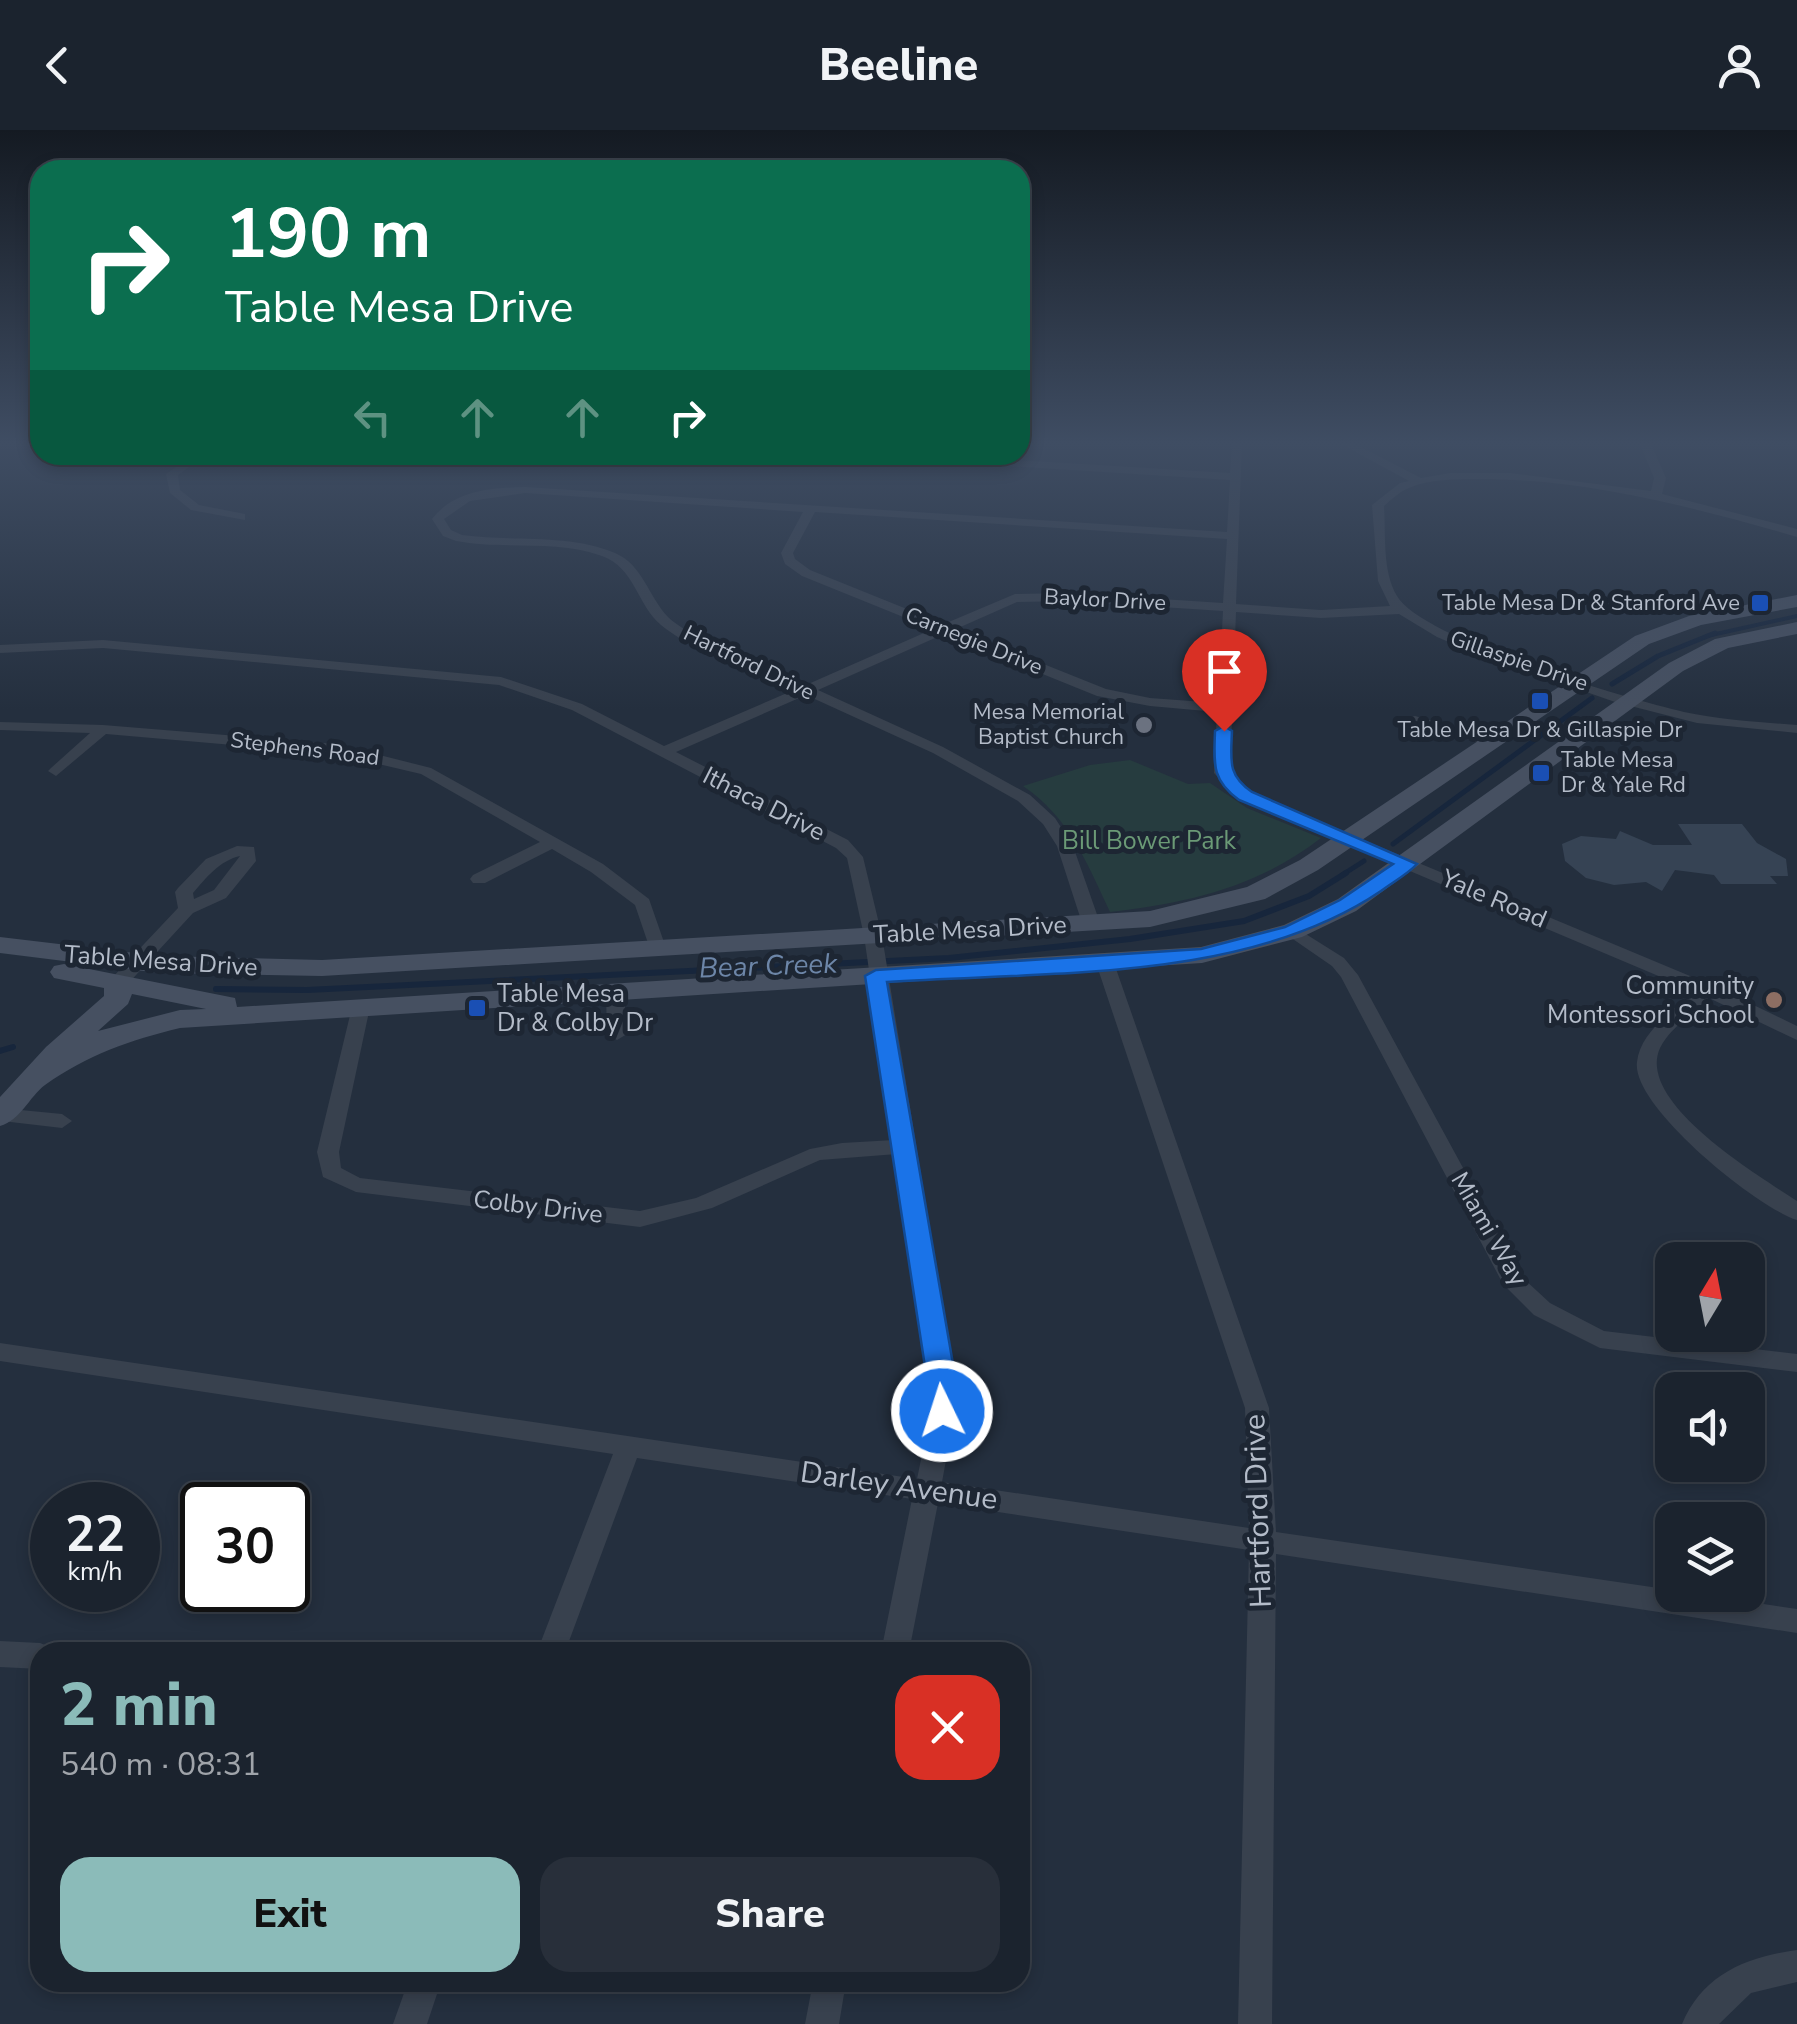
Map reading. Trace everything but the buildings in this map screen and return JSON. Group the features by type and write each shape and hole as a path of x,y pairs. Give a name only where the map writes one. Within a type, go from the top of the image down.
{"street":[{"name":"Hartford Drive","path":"447,532 460,538 587,549 618,558 664,621 712,648 938,750 1024,798 1049,821 1065,846 1091,923"},
{"name":"Carnegie Drive","path":"798,532 787,553 796,568 941,628 1102,693 1150,702 1224,708"},
{"name":"Hartford Drive","path":"1179,532 1233,536"},
{"name":"Yale Road","path":"1233,532 1222,773 1230,785 1246,796 1708,990 1797,1034"},
{"path":"1381,532 1388,593 1399,610"},
{"name":"Baylor Drive","path":"664,752 997,602 1035,596 1321,614 1399,610"},
{"name":"Table Mesa Drive","path":"34,1080 101,1039 137,1027 297,1011 615,992 1091,923 1150,919 1256,893 1349,839 1577,682 1663,631 1724,613 1797,601"},
{"name":"Gillaspie Drive","path":"1399,610 1456,641 1632,700 1725,723 1797,730"},
{"name":"Table Mesa Drive","path":"0,956 127,974 322,968 657,948 1105,962 1202,955 1292,931 1347,904 1699,653 1722,643 1797,628"},
{"name":"Ithaca Drive","path":"0,648 103,644 460,674 529,688 842,844 855,857 940,1364 942,1411 897,1642"},
{"path":"1415,720 1490,741"},
{"name":"Stephens Road","path":"0,726 103,729 336,749 386,758 426,771 597,868 642,903 657,948"},
{"path":"56,771 103,729"},
{"path":"479,879 549,844"},
{"path":"1,1115 56,1053 118,998 127,974 186,910"},
{"name":"Miami Way","path":"1292,931 1338,962 1349,975 1516,1284 1542,1309 1600,1338 1797,1363"},
{"name":"Table Mesa Drive","path":"0,945 127,974 238,1007 297,1011"},
{"name":"Hartford Drive","path":"1105,962 1162,1118 1257,1408 1262,1540 1255,2024"},
{"path":"1708,990 1652,1044 1646,1060 1650,1080 1687,1135 1710,1156 1797,1212"},
{"path":"615,992 617,1034"},
{"name":"Colby Drive","path":"362,1007 328,1152 331,1172 356,1185 640,1220 667,1217 705,1203 809,1156 905,1146"},
{"path":"1,1115 62,1121"},
{"name":"Darley Avenue","path":"0,1352 1797,1621"},
{"path":"555,1642 629,1446"},
{"path":"0,1654 30,1656"},
{"path":"1700,2024 1718,1994 1757,1970 1797,1966"},
{"path":"410,2024 421,1992"},
{"path":"822,2024 828,1992"}],"green space":[{"name":"Bill Bower Park","path":"1130,760 1188,784 1210,783 1247,808 1321,838 1247,881 1194,898 1110,912 1065,827 1023,786 1090,765"}],"waterway":[{"name":"Bear Creek","path":"1708,636 1797,616"},
{"name":"Bear Creek","path":"1708,636 1715,633"},
{"name":"Bear Creek","path":"1612,684 1658,656 1708,636"},
{"name":"Bear Creek","path":"1393,844 1592,698"},
{"name":"Bear Creek","path":"1342,875 1364,861"},
{"name":"Bear Creek","path":"216,989 307,990 949,958 1130,939 1244,921 1309,896 1346,873"},
{"name":"Bear Creek","path":"0,1051 13,1047"}],"place":[{"name":"Table Mesa Dr & Stanford Ave","path":"1760,603"},
{"name":"Table Mesa Dr & Gillaspie Dr","path":"1540,701"},
{"name":"Mesa Memorial Baptist Church","path":"1144,725"},
{"name":"Table Mesa Dr & Yale Rd","path":"1541,773"},
{"name":"Community Montessori School","path":"1774,1000"},
{"name":"Table Mesa Dr & Colby Dr","path":"477,1008"}],"route":[{"path":"942,1411 940,1364 876,976 1202,955 1292,931 1347,904 1408,864 1246,796 1230,785 1222,773 1224,731"}]}
